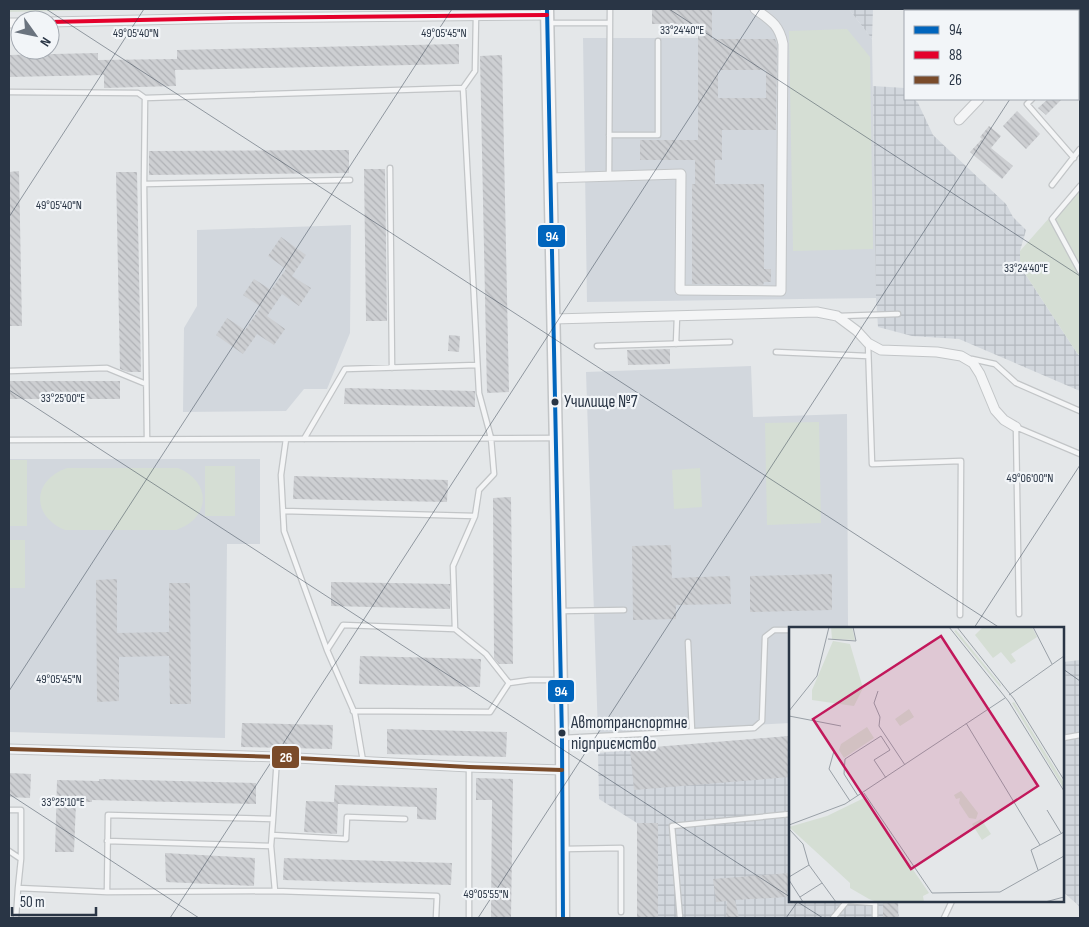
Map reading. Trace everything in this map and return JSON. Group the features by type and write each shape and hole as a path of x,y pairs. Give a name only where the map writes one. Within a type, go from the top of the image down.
{"street":[{"path":"550,178 681,174 680,290 781,291 783,44 781,32 776,25 755,9"},
{"path":"60,22 476,15 547,16 562,738 563,918"},
{"path":"959,120 978,100"},
{"path":"553,319 817,312 837,316 857,331 868,344 881,350 937,352 961,356 973,364 980,374 995,410 1004,420 1016,427"},
{"path":"9,749 277,757 469,768 562,770"}],"lane":[{"path":"609,176 610,9"},
{"path":"455,629 452,566 475,516 480,490 494,474 491,438 479,393 463,88 475,71 476,15"},
{"path":"547,16 610,23"},
{"path":"609,135 658,135 658,42"},
{"path":"9,92 138,93 144,98 463,88"},
{"path":"144,98 147,439"},
{"path":"1031,100 1027,104 1074,158"},
{"path":"1052,185 1080,150"},
{"path":"390,168 392,368"},
{"path":"144,184 350,180"},
{"path":"1080,186 1052,219 1080,271"},
{"path":"837,316 898,314"},
{"path":"676,344 677,316"},
{"path":"597,346 730,342"},
{"path":"868,344 872,464 961,461 960,615"},
{"path":"776,352 868,356"},
{"path":"961,356 995,364 1016,383 1080,411"},
{"path":"304,439 345,369 477,365"},
{"path":"9,371 107,368 146,384"},
{"path":"1019,614 1016,427 1080,454"},
{"path":"9,440 555,438"},
{"path":"286,439 281,475 284,531 327,650 353,711 363,761"},
{"path":"283,511 475,516"},
{"path":"558,611 624,610"},
{"path":"327,650 343,625 455,629 486,654 509,683"},
{"path":"562,738 754,728 762,721 765,636 774,630 789,630"},
{"path":"688,642 692,731"},
{"path":"353,711 490,712 509,683 530,680 560,680"},
{"path":"1064,738 1080,735"},
{"path":"275,892 272,835 277,757"},
{"path":"469,768 469,918"},
{"path":"9,810 21,810 21,859 16,918"},
{"path":"680,918 672,826 789,814"},
{"path":"107,892 108,815 273,819"},
{"path":"272,835 346,838 347,817 405,819"},
{"path":"108,841 272,846"},
{"path":"563,849 622,848 621,912"},
{"path":"9,851 21,859"},
{"path":"18,888 107,892 275,892 437,896 436,918"},
{"path":"833,918 846,902"},
{"path":"862,902 876,903 875,918"},
{"path":"944,918 952,902"}],"shaded area":[{"path":"712,9 849,9 872,39 876,298 587,302 583,38 703,38 703,28 712,28"},
{"path":"849,9 873,9 872,39"},
{"path":"873,86 904,88 904,100 915,100 918,103 933,135 1006,204 1013,217 1026,230 1020,251 1020,266 1080,356 1080,391 959,339 912,336 878,327"},
{"path":"351,225 350,333 327,389 304,389 286,411 183,412 184,328 197,306 197,230"},
{"path":"751,366 753,417 847,414 848,627 789,627 789,723 598,734 586,372"},
{"path":"9,459 260,459 260,544 227,544 225,738 9,732"},
{"path":"1080,660 1080,918 1078,905 1064,893 1064,662"},
{"path":"789,736 789,902 898,902 899,918 637,918 637,823 599,799 598,753"}],"green space":[{"path":"9,9 144,9 10,10 9,12"},
{"path":"847,29 870,57 873,249 793,251 789,31"},
{"path":"1080,183 1080,356 1020,266 1020,251"},
{"path":"819,422 821,523 767,525 765,423"},
{"path":"9,460 27,460 27,526 9,526"},
{"path":"205,466 235,466 235,516 205,516"},
{"path":"67,468 178,468 189,474 197,482 202,491 201,509 188,524 176,530 65,530 54,524 46,516 41,507 40,498 42,489 47,481 55,474"},
{"path":"700,468 702,507 674,509 672,470"},
{"path":"9,540 25,540 25,588 9,588"}],"building":[{"path":"652,9 712,9 712,39 775,39 777,45 776,130 722,130 722,160 715,160 715,184 764,184 764,269 771,269 771,282 764,282 763,285 692,284 692,184 695,184 695,160 640,160 640,140 698,140 698,28 663,29 663,24 652,24","holes":["718,70 766,70 766,98 718,98"]},
{"path":"459,44 459,64 175,70 176,86 104,88 104,75 9,77 9,55 10,60 60,60 60,54 98,53 98,60 177,59 177,50"},
{"path":"502,55 509,392 487,393 480,56"},
{"path":"1047,100 1061,100 1046,115 1038,108"},
{"path":"1017,111 1040,134 1026,149 1003,126"},
{"path":"989,126 1001,136 991,148 1013,166 1002,179 970,152 982,139 980,137"},
{"path":"349,150 349,173 149,175 149,151"},
{"path":"364,169 385,169 387,321 366,321"},
{"path":"19,171 22,326 9,326 9,172"},
{"path":"116,172 137,172 141,372 128,372 120,369"},
{"path":"281,237 306,255 292,276 311,288 299,306 282,294 267,316 285,329 274,345 257,334 243,354 216,335 227,318 245,330 261,307 243,295 254,279 271,290 286,269 268,256"},
{"path":"449,335 460,336 459,352 448,351"},
{"path":"670,349 670,364 628,365 627,350"},
{"path":"9,381 120,381 120,399 9,399"},
{"path":"345,388 475,391 475,407 344,404"},
{"path":"294,476 448,480 447,502 293,499"},
{"path":"511,497 513,664 499,664 494,658 493,498"},
{"path":"671,545 672,578 730,576 731,604 676,605 676,619 633,620 632,546"},
{"path":"832,574 832,610 750,612 750,576"},
{"path":"117,579 117,633 169,632 169,583 190,583 191,704 170,704 169,656 119,657 119,701 97,702 96,580"},
{"path":"331,582 450,584 450,609 331,606"},
{"path":"360,656 481,659 480,687 359,684"},
{"path":"242,723 333,725 332,749 241,747"},
{"path":"387,729 507,732 506,757 387,754"},
{"path":"789,736 789,777 634,790 630,749"},
{"path":"9,773 31,774 30,798 9,797"},
{"path":"476,778 513,779 511,918 491,918 492,800 476,800"},
{"path":"99,779 256,783 256,804 92,800 92,802 76,802 74,852 55,852 57,780 99,781"},
{"path":"335,785 437,788 436,820 417,819 417,807 338,804 337,834 304,832 306,801 334,802"},
{"path":"637,823 658,823 658,918 637,918"},
{"path":"165,853 255,858 254,886 166,882"},
{"path":"284,858 452,863 451,885 283,880"},
{"path":"789,873 789,890 787,891 787,897 735,900 739,918 726,918 727,901 716,902 713,879"},
{"path":"883,902 898,902 898,918 883,918"}],"transit line":[{"name":"94","path":"547,9 562,739 563,918"},
{"name":"88","path":"60,22 547,15"},
{"name":"26","path":"9,749 277,757 562,770"}],"place":[{"name":"Училище №7","path":"555,402"},
{"name":"Автотранспортне підприємство","path":"562,733"}]}
